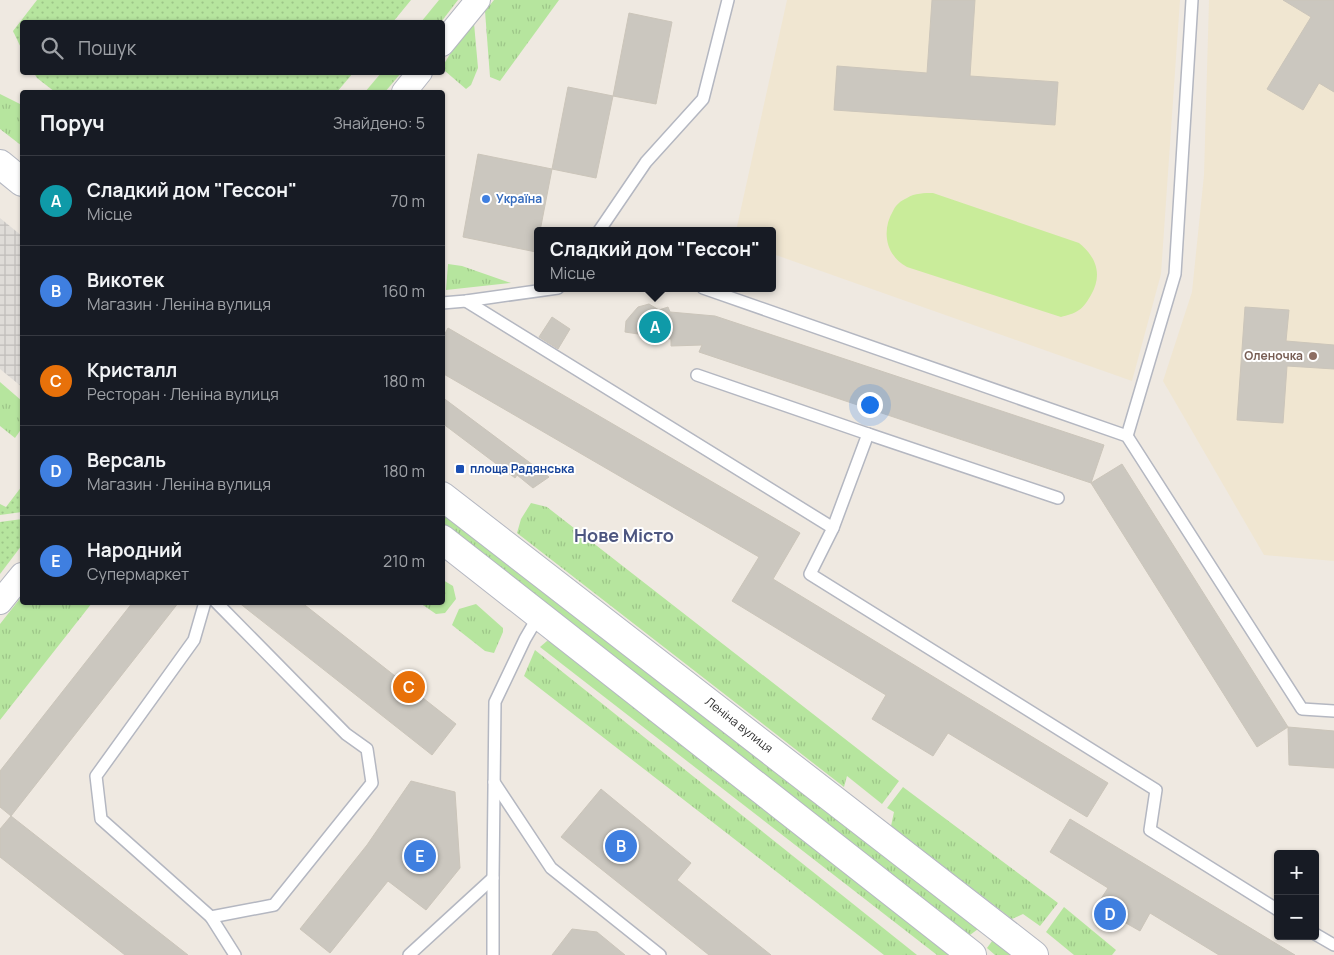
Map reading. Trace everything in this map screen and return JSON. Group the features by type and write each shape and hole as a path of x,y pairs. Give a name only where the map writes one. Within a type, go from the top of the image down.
{"street":[{"path":"445,40 478,0"},
{"path":"406,90 418,75"},
{"path":"0,164 20,180"},
{"name":"Леніна вулиця","path":"445,498 1034,955"},
{"path":"445,541 972,955"},
{"path":"0,602 20,577"}],"lane":[{"path":"603,227 646,162 703,99 728,0"},
{"path":"1127,436 1175,274 1192,0"},
{"path":"445,303 534,291"},
{"path":"714,292 1127,436 1302,708 1334,711"},
{"path":"466,301 833,528"},
{"path":"697,375 1058,498"},
{"path":"868,434 833,528 810,574 1156,790 1150,830 1274,908"},
{"path":"204,605 194,640 96,776 101,819 211,917 235,955"},
{"path":"211,917 274,905 372,783 368,750 346,734 219,605"},
{"path":"493,955 492,878 495,702 539,614"},
{"path":"494,782 551,868 660,955"},
{"path":"409,955 492,878"},
{"path":"1319,936 1334,945"}],"shaded area":[{"path":"787,0 1180,0 1161,274 1132,381 776,255 776,227 737,227"},
{"path":"1209,0 1334,0 1334,561 1264,555 1163,381 1192,292 1204,175"},
{"path":"0,218 20,234 20,385 0,369"}],"green space":[{"path":"37,0 411,0 395,20 22,20"},
{"path":"439,0 458,0 443,20 423,20"},
{"path":"494,0 559,0 500,81 490,77 485,11"},
{"path":"20,22 20,46 13,31"},
{"path":"474,23 478,68 471,85 466,89 445,71 445,62"},
{"path":"35,75 351,75 339,90 52,90"},
{"path":"379,75 399,75 387,90 367,90"},
{"path":"0,94 20,104 20,144 0,129"},
{"path":"933,193 1079,243 1090,254 1097,273 1095,287 1086,303 1077,311 1061,317 907,267 900,262 890,250 887,235 889,219 895,207 902,200 916,194"},
{"path":"448,264 462,266 511,283 446,290"},
{"path":"0,382 20,399 20,431 15,438 0,426"},
{"path":"20,489 20,512 0,515 0,504 6,507"},
{"path":"531,503 547,507 899,781 882,804 847,776 844,787 517,533 521,519"},
{"path":"445,509 982,926 970,935 445,527"},
{"path":"20,519 20,548 0,574 0,522"},
{"path":"445,581 453,586 456,599 445,613 436,614 423,605 445,605"},
{"path":"20,599 20,605 90,605 0,720 0,624"},
{"path":"476,604 503,628 494,653 485,651 452,625 459,609"},
{"path":"547,641 557,643 958,955 937,955 540,647"},
{"path":"535,650 917,955 884,955 524,676"},
{"path":"903,787 1058,903 1040,926 1023,914 1012,919 891,826 894,812 887,808"},
{"path":"1064,907 1116,950 1112,955 1074,955 1046,932"},
{"path":"995,937 1016,955 995,955 987,948"}],"building":[{"path":"932,0 975,0 970,76 1058,82 1055,125 834,110 837,66 927,73"},
{"path":"1283,0 1334,0 1334,92 1319,83 1303,110 1267,89 1311,17"},
{"path":"629,13 672,22 656,104 613,96"},
{"path":"568,87 613,96 596,178 552,169"},
{"path":"478,154 552,169 541,227 534,227 534,252 463,237"},
{"path":"649,304 659,310 668,307 670,312 715,316 1104,445 1091,483 699,352 702,345 671,346 671,339 625,332 626,321 631,315 638,307"},
{"path":"1245,307 1289,310 1286,341 1334,345 1334,369 1287,366 1283,423 1237,420"},
{"path":"552,317 570,329 558,349 539,337"},
{"path":"448,328 800,533 773,579 1108,783 1087,817 948,733 933,756 872,719 886,695 732,601 759,557 445,375 445,334"},
{"path":"445,399 549,477 533,488 517,475 515,478 445,425"},
{"path":"1122,464 1288,727 1257,747 1091,483"},
{"path":"131,605 177,605 11,816 0,807 0,771"},
{"path":"242,605 305,605 456,724 432,755"},
{"path":"1288,727 1334,731 1334,768 1289,765"},
{"path":"411,781 455,792 460,868 426,910 388,881 330,953 300,929 367,845"},
{"path":"601,789 691,863 677,880 771,955 709,955 561,837"},
{"path":"11,816 188,955 125,955 0,857 0,829"},
{"path":"1070,819 1295,955 1219,955 1150,913 1140,931 1110,914 1097,905 1108,888 1050,852"},
{"path":"572,929 597,932 625,955 552,955"}],"place":[{"name":"Україна","path":"486,199"},
{"name":"Сладкий дом \"Гессон\"","path":"655,327"},
{"name":"Оленочка","path":"1313,356"},
{"name":"площа Радянська","path":"460,469"},
{"name":"Кристалл","path":"409,687"},
{"name":"Викотек","path":"621,846"},
{"name":"Народний","path":"420,856"},
{"name":"Версаль","path":"1110,914"}],"district":[{"name":"Нове Місто","path":"624,536"}]}
